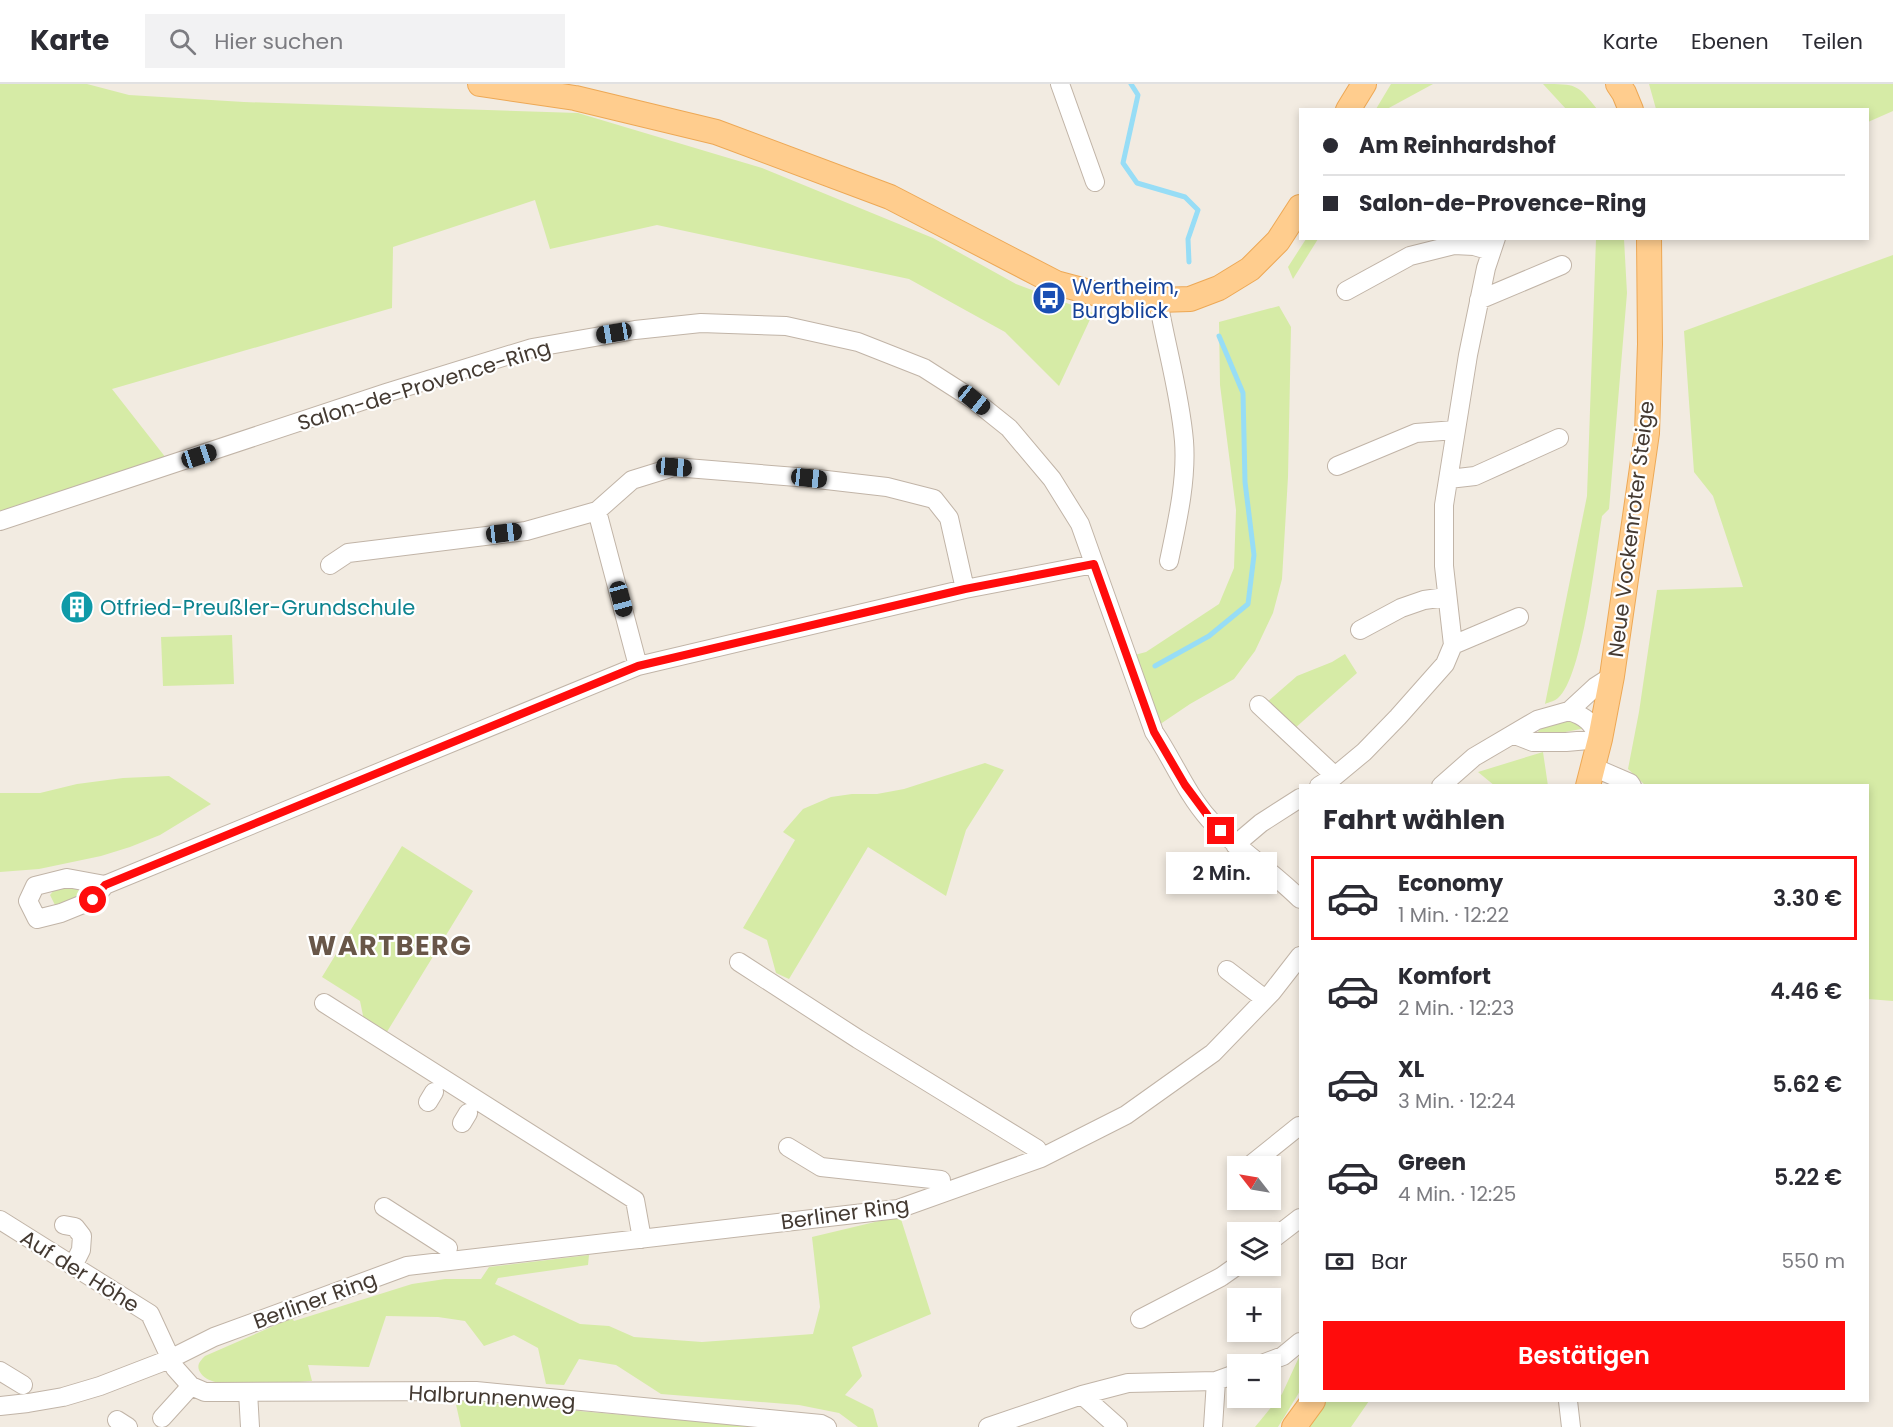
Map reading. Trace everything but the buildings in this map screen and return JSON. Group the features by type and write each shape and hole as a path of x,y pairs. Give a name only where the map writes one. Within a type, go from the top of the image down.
{"main road":[{"path":"480,84 575,98 716,132 890,197 1056,283 1101,295 1158,300 1190,299 1219,288 1250,269 1278,241 1299,209"},
{"path":"1349,108 1364,84"},
{"name":"Neue Vockenroter Steige","path":"1590,776 1600,739 1612,676 1647,433 1650,345 1649,240"},
{"path":"1294,1427 1313,1402"}],"street":[{"path":"1060,84 1095,182"},
{"path":"1322,784 1364,752 1430,683 1445,664 1453,645 1446,597 1444,515 1455,430 1479,300 1494,245 1454,245 1410,256 1346,291"},
{"path":"1479,300 1562,265"},
{"path":"1158,300 1163,333 1172,362 1180,402 1184,444 1180,504 1169,561"},
{"name":"Salon-de-Provence-Ring","path":"0,521 386,393 532,348 635,330 690,324 786,326 858,342 924,368 974,400 1009,428 1052,479 1080,524 1154,732 1185,785 1208,816 1235,846 1296,892"},
{"path":"1337,466 1416,432 1455,430"},
{"path":"1449,479 1475,476 1559,438"},
{"path":"330,565 348,553 526,531 597,511 632,480 674,467 887,486 934,499 949,518 965,589"},
{"path":"597,511 638,666"},
{"path":"105,885 638,666 965,589 1094,564"},
{"path":"1360,630 1401,608 1424,600 1446,597"},
{"path":"1453,645 1519,617"},
{"path":"1443,784 1474,757 1537,720 1569,711 1595,687 1612,676"},
{"path":"1259,705 1335,776"},
{"path":"1515,735 1533,742 1600,739 1591,723 1582,716 1569,711"},
{"path":"1590,776 1631,784"},
{"path":"1235,846 1261,823 1299,799"},
{"name":"Berliner Ring","path":"0,1406 63,1397 100,1386 170,1359 214,1337 407,1266 898,1209 1041,1158 1126,1114 1213,1053 1265,999 1299,957"},
{"path":"739,962 858,1039 1037,1149 1041,1158"},
{"path":"1227,970 1265,999"},
{"path":"324,1003 635,1200 642,1239"},
{"path":"1262,1156 1299,1126"},
{"path":"788,1147 821,1167 941,1180"},
{"path":"384,1207 448,1248"},
{"path":"1281,1233 1299,1219"},
{"name":"Auf der Höhe","path":"0,1221 150,1314 170,1359"},
{"path":"64,1225 75,1227 82,1236 81,1250 73,1266"},
{"path":"1140,1319 1227,1273"},
{"path":"1281,1357 1299,1343"},
{"path":"162,1418 191,1386 170,1359"},
{"path":"0,1371 23,1385"},
{"path":"988,1427 1082,1395 1128,1383 1216,1381 1227,1377"},
{"path":"1213,1427 1216,1381"},
{"name":"Halbrunnenweg","path":"191,1386 205,1392 476,1391 821,1424 827,1427"},
{"path":"248,1392 250,1427"},
{"path":"1082,1395 1118,1427"},
{"path":"1568,1402 1571,1427"}],"green space":[{"path":"0,84 87,84 129,95 244,102 578,113 762,168 933,238 1016,284 1093,313 1059,386 1005,332 909,279 657,225 550,249 535,200 393,247 392,308 112,389 166,458 0,514"},
{"path":"1391,84 1433,84 1389,108 1377,108"},
{"path":"1543,84 1563,84 1575,87 1596,108 1565,108"},
{"path":"1649,84 1893,84 1893,111 1869,122 1869,108 1656,108"},
{"path":"1305,240 1317,240 1293,279 1288,267"},
{"path":"1596,240 1624,240 1627,293 1609,509 1602,516 1587,613 1575,666 1567,686 1558,698 1545,704 1587,496"},
{"path":"1893,255 1893,1001 1869,999 1869,784 1644,784 1628,769 1657,590 1743,587 1713,496 1694,472 1684,331"},
{"path":"1279,306 1291,327 1288,477 1282,579 1273,613 1255,651 1234,679 1190,704 1153,729 1127,657 1146,652 1219,604 1234,568 1236,510 1220,385 1219,322"},
{"path":"232,635 234,684 163,686 161,637"},
{"path":"1345,654 1357,673 1294,729 1267,702 1297,676 1332,662"},
{"path":"1571,720 1586,728 1555,734 1538,731 1546,726"},
{"path":"1543,752 1548,784 1493,784 1478,772"},
{"path":"985,763 1004,770 966,830 946,896 868,847 789,979 776,973 767,940 743,928 795,840 783,832 803,809 831,797 877,794 904,789"},
{"path":"169,776 211,804 160,835 130,847 101,856 39,869 0,872 0,793 40,793 77,784 123,778"},
{"path":"402,846 473,891 382,1040 366,1030 360,1001 322,977"},
{"path":"91,887 76,901 61,906 55,905 50,895 55,889"},
{"path":"900,1216 931,1314 852,1347 862,1376 845,1395 873,1409 878,1427 858,1427 839,1413 799,1405 661,1394 616,1365 579,1359 564,1385 546,1384 538,1348 514,1335 484,1346 465,1321 438,1317 386,1316 369,1367 308,1365 312,1381 234,1385 207,1379 198,1367 205,1356 292,1318 294,1321 412,1284 445,1279 481,1279 489,1267 589,1255 588,1265 498,1278 495,1284 580,1324 609,1326 634,1337 702,1342 813,1334 820,1307 812,1237"},
{"path":"1299,1357 1299,1393 1278,1427 1255,1427 1271,1408 1281,1408 1281,1395"},
{"path":"455,1400 761,1427 461,1427"},
{"path":"1312,1402 1368,1402 1351,1427 1294,1427"}],"waterway":[{"path":"1131,84 1138,95 1123,163 1137,183 1185,197 1198,210 1188,239 1189,262"},
{"path":"1155,666 1209,636 1248,604 1254,555 1245,482 1243,393 1219,336"}],"place":[{"name":"Wertheim, Burgblick","path":"1049,298"},
{"name":"Otfried-Preußler-Grundschule","path":"77,607"}],"district":[{"name":"WARTBERG","path":"390,945"}],"route":[{"path":"93,900 105,885 638,666 965,589 1094,564 1154,732 1185,785 1221,831"}]}
